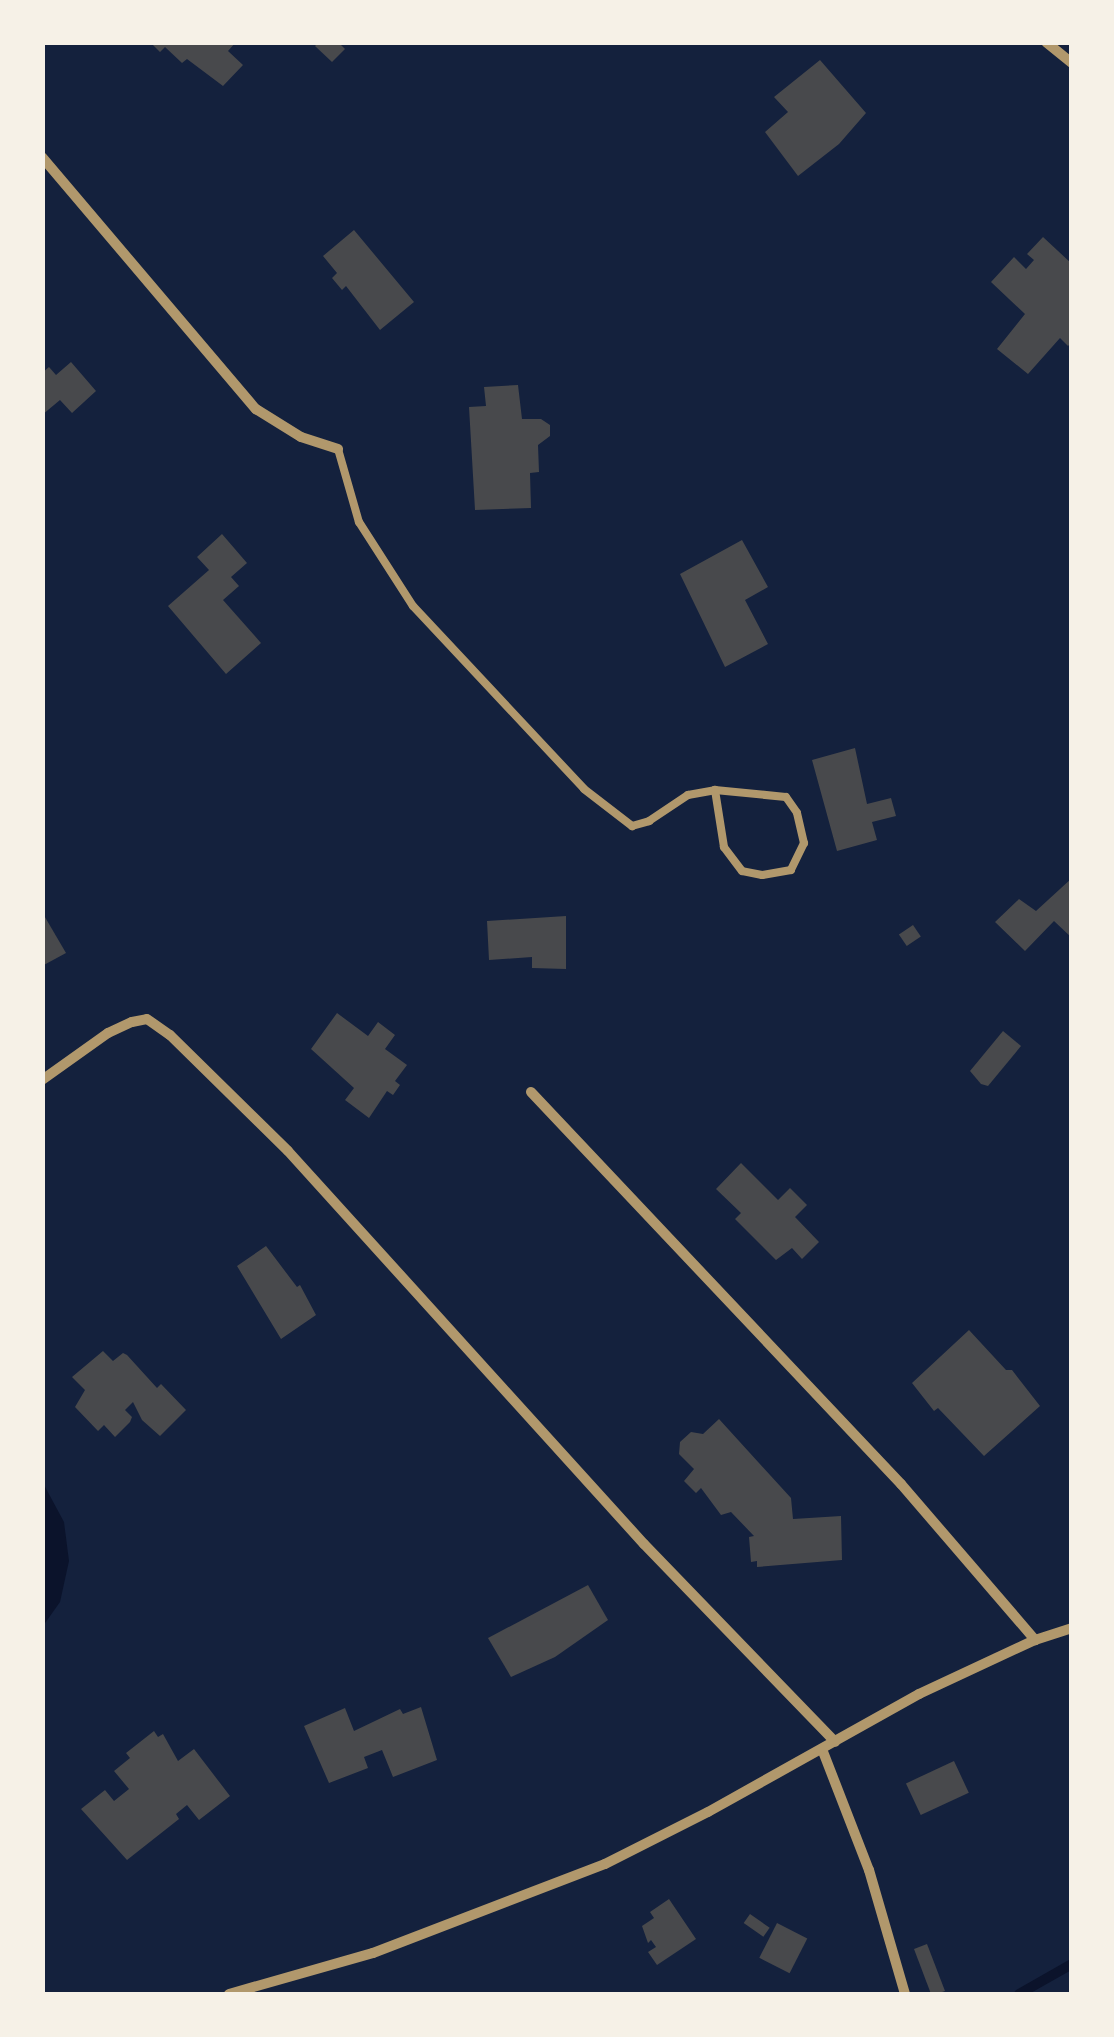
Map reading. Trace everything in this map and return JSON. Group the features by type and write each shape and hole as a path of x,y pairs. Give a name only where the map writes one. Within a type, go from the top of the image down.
{"street":[{"path":"1046,42 1072,63"},
{"path":"42,157 256,409 300,438 338,449"},
{"path":"42,1080 108,1033 132,1022 147,1020 170,1035 288,1152 527,1418 835,1742"},
{"path":"532,1092 901,1484 1034,1640"},
{"path":"228,1994 373,1953 604,1864 920,1694 1034,1640 1072,1628"},
{"path":"822,1749 869,1870 906,1994"}],"lane":[{"path":"338,449 360,522 413,606 584,789 632,826 648,822 688,795 716,790 786,797 798,814 804,842 791,870 762,875 742,871 724,847 716,790"}],"water":[{"path":"43,1483 64,1522 69,1561 60,1602 43,1626"}],"building":[{"path":"150,42 236,42 228,51 243,65 223,86 187,59 182,63 165,47 160,52"},
{"path":"319,42 338,42 345,49 332,62 315,46"},
{"path":"820,60 866,113 839,144 798,176 765,132 788,112 774,97"},
{"path":"354,230 414,302 380,330 346,286 342,290 332,278 337,273 323,256"},
{"path":"1043,237 1072,264 1072,342 1068,346 1060,338 1028,374 997,349 1025,314 991,282 1014,257 1026,269 1034,260 1027,254"},
{"path":"71,362 96,391 72,413 60,400 42,415 42,373 49,367 56,375"},
{"path":"518,385 522,419 541,419 550,425 550,436 538,445 539,472 530,473 531,508 475,510 469,407 486,406 484,387"},
{"path":"222,534 247,563 231,577 239,586 223,600 261,643 226,674 168,606 209,570 197,557"},
{"path":"742,540 768,587 745,600 768,644 725,667 680,574"},
{"path":"855,748 867,804 891,798 896,816 872,822 877,840 837,851 812,760"},
{"path":"1072,878 1072,938 1054,921 1025,951 995,922 1019,899 1036,911"},
{"path":"42,912 66,953 42,966"},
{"path":"566,916 566,969 532,968 532,957 489,960 487,921"},
{"path":"913,925 921,937 907,946 899,935"},
{"path":"337,1013 368,1036 378,1022 395,1035 385,1049 407,1065 395,1081 400,1085 393,1095 387,1091 369,1118 345,1100 354,1088 311,1049"},
{"path":"1003,1031 1021,1046 988,1086 981,1084 970,1071"},
{"path":"741,1163 778,1200 790,1188 807,1205 795,1217 819,1242 802,1259 792,1248 776,1260 735,1219 741,1213 716,1189"},
{"path":"266,1246 297,1287 300,1285 316,1315 281,1339 237,1266"},
{"path":"969,1330 1006,1370 1012,1370 1040,1406 984,1456 938,1408 934,1411 912,1383"},
{"path":"103,1351 113,1361 123,1353 127,1355 157,1388 161,1384 186,1410 160,1436 142,1420 133,1402 125,1410 132,1417 130,1422 115,1437 104,1425 98,1431 75,1407 85,1390 72,1377"},
{"path":"719,1419 791,1498 793,1519 841,1516 842,1560 757,1567 757,1561 751,1562 749,1537 754,1536 731,1512 721,1515 701,1488 696,1493 684,1481 694,1469 679,1454 680,1442 691,1432 703,1434"},
{"path":"588,1585 608,1620 555,1657 511,1677 488,1638"},
{"path":"421,1707 437,1760 393,1777 382,1750 364,1757 368,1768 329,1783 304,1726 345,1708 354,1731 400,1709 403,1714"},
{"path":"154,1731 158,1737 163,1734 178,1761 194,1749 230,1796 199,1820 187,1805 176,1814 179,1819 127,1860 81,1809 105,1790 114,1801 129,1789 114,1771 130,1758 126,1753"},
{"path":"954,1761 969,1793 921,1815 906,1783"},
{"path":"669,1899 696,1939 657,1965 648,1952 656,1947 651,1940 648,1943 642,1926 654,1918 650,1912"},
{"path":"750,1914 770,1928 763,1937 744,1923"},
{"path":"777,1923 807,1938 790,1973 759,1958"},
{"path":"927,1944 945,1991 936,1994 931,1994 914,1949"}],"waterway":[{"path":"1019,1994 1072,1964"}]}
